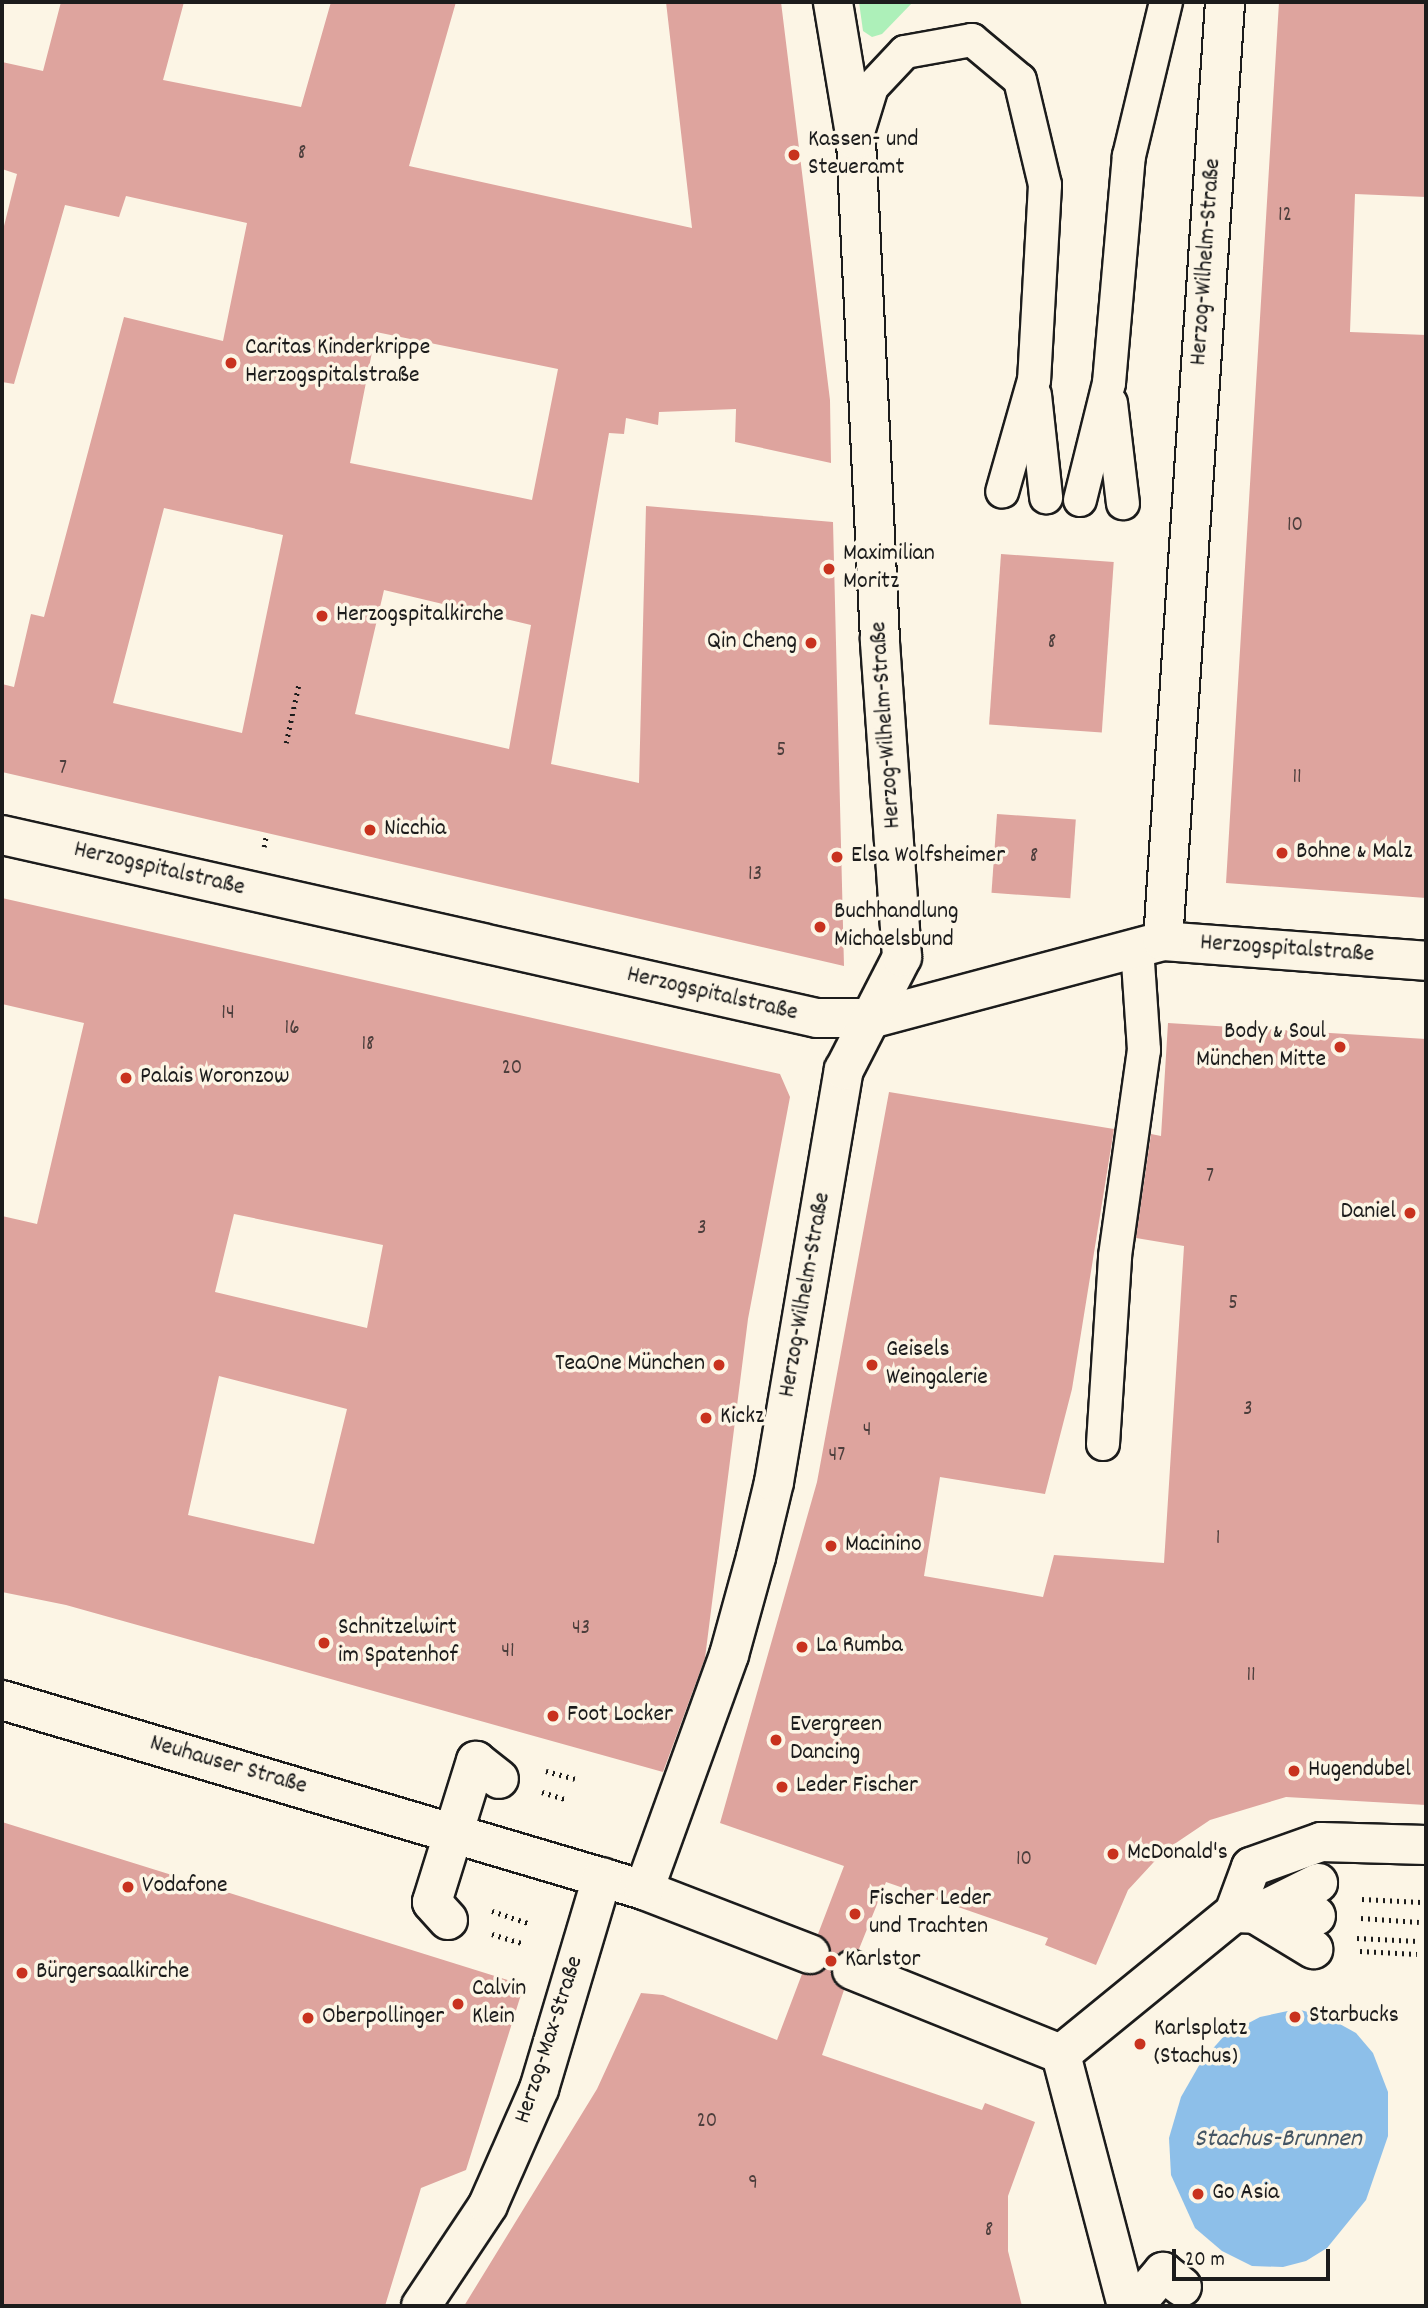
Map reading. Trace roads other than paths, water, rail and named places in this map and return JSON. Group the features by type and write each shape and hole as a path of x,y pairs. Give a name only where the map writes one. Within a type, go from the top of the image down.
{"street":[{"name":"Herzog-Wilhelm-Straße","path":"644,1890 729,1655 774,1482 844,1070 874,1018 902,957 880,640 856,140 833,2"},
{"name":"Herzog-Wilhelm-Straße","path":"1150,943 1226,2"},
{"name":"Herzogspitalstraße","path":"2,835 817,1018 874,1018 960,998 1150,943 1426,961"},
{"name":"Neuhauser Straße","path":"2,1700 644,1890 810,1954"},
{"path":"445,1907 454,1833 493,1767"},
{"path":"1245,1914 1251,1867 1321,1842 1426,1845"},
{"name":"Herzog-Max-Straße","path":"421,2306 488,2205 539,2089 602,1877"},
{"path":"1061,2054 1245,1914 1316,1916 1245,1914"},
{"path":"852,1970 1061,2054"},
{"path":"1061,2054 1127,2306"}],"lane":[{"path":"1080,500 1109,383 1129,156 1166,2"},
{"path":"856,140 872,87 905,52 972,40 1020,80 1045,185 1034,380 1046,497"},
{"path":"1002,492 1034,380"},
{"path":"1109,383 1123,503"},
{"path":"1103,1444 1115,1256 1143,1050 1150,943"}],"water":[{"name":"Stachus-Brunnen","path":"1297,2009 1329,2018 1356,2033 1373,2053 1388,2092 1388,2136 1366,2200 1327,2248 1306,2261 1283,2267 1252,2266 1222,2251 1195,2228 1171,2175 1169,2138 1181,2097 1201,2062 1224,2036 1260,2017"}],"place":[{"name":"Kassen- und Steueramt","path":"794,155"},
{"name":"Caritas Kinderkrippe Herzogspitalstraße","path":"231,363"},
{"name":"Maximilian Moritz","path":"829,569"},
{"name":"Herzogspitalkirche","path":"322,616"},
{"name":"Qin Cheng","path":"811,643"},
{"name":"Nicchia","path":"370,830"},
{"name":"Bohne & Malz","path":"1282,853"},
{"name":"Elsa Wolfsheimer","path":"837,857"},
{"name":"Buchhandlung Michaelsbund","path":"820,927"},
{"name":"Body & Soul München Mitte","path":"1340,1047"},
{"name":"Palais Woronzow","path":"126,1078"},
{"name":"Daniel","path":"1410,1213"},
{"name":"TeaOne München","path":"719,1365"},
{"name":"Geisels Weingalerie","path":"872,1365"},
{"name":"Kickz","path":"706,1418"},
{"name":"Macinino","path":"831,1546"},
{"name":"Schnitzelwirt im Spatenhof","path":"324,1643"},
{"name":"La Rumba","path":"802,1647"},
{"name":"Foot Locker","path":"553,1716"},
{"name":"Evergreen Dancing","path":"776,1740"},
{"name":"Hugendubel","path":"1294,1771"},
{"name":"Leder Fischer","path":"782,1787"},
{"name":"McDonald's","path":"1113,1854"},
{"name":"Vodafone","path":"128,1887"},
{"name":"Fischer Leder und Trachten","path":"855,1914"},
{"name":"Karlstor","path":"831,1961"},
{"name":"Bürgersaalkirche","path":"22,1973"},
{"name":"Calvin Klein","path":"458,2004"},
{"name":"Starbucks","path":"1295,2017"},
{"name":"Oberpollinger","path":"308,2018"},
{"name":"Karlsplatz (Stachus)","path":"1140,2044"},
{"name":"Go Asia","path":"1198,2194"}]}
